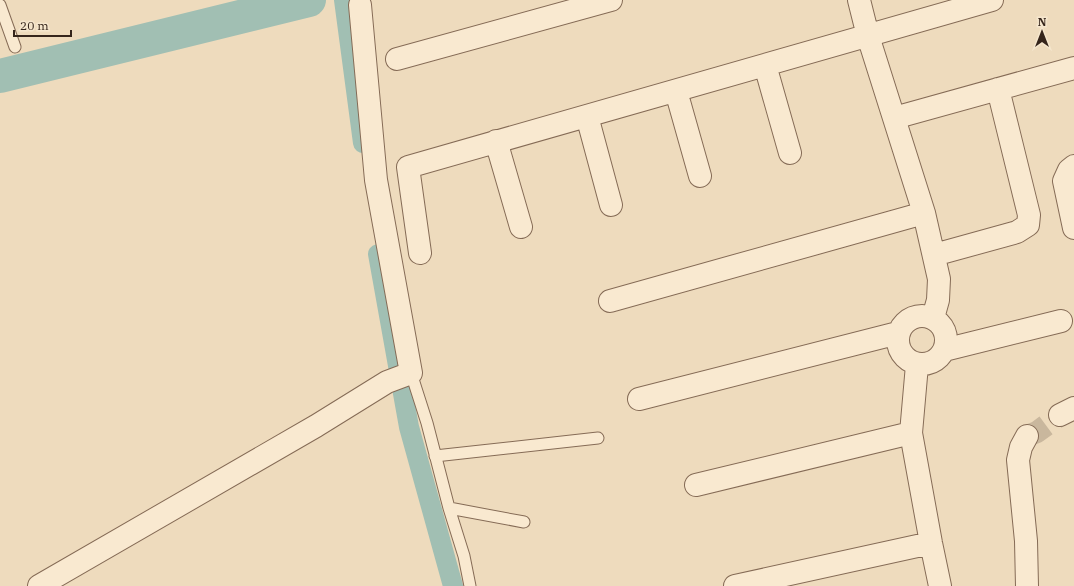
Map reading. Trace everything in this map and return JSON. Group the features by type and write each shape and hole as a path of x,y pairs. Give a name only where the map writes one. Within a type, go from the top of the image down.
{"street":[{"path":"397,59 611,0"},
{"path":"859,0 868,36 924,213 934,255 939,279 938,300 933,318"},
{"path":"420,253 408,167 992,0"},
{"path":"39,586 401,377 376,180 360,5"},
{"path":"765,65 790,153"},
{"path":"894,118 1074,68"},
{"path":"934,255 1017,232 1028,225 1029,215 998,89"},
{"path":"676,90 700,176"},
{"path":"587,116 611,205"},
{"path":"496,142 521,227"},
{"path":"1074,166 1069,170 1064,181 1074,228"},
{"path":"610,301 924,213"},
{"path":"919,316 933,318 943,328 947,341 942,355 932,364 917,365 905,359 897,347 898,333 906,321 919,316"},
{"path":"944,350 1061,321"},
{"path":"639,399 898,333"},
{"path":"917,365 911,434 940,586"},
{"path":"696,485 911,434"},
{"path":"1027,436 1021,447 1018,460 1026,541 1027,586"},
{"path":"735,586 931,543"}],"lane":[{"path":"0,5 15,47"},
{"path":"401,377 427,423 449,508 464,556 470,586"},
{"path":"435,456 598,438"},
{"path":"449,508 524,522"}],"waterway":[{"path":"0,76 309,0"},
{"path":"344,0 363,143"},
{"path":"378,254 409,427 453,586"}],"tunnel":[{"path":"1027,436 1037,432 1060,415"}]}
